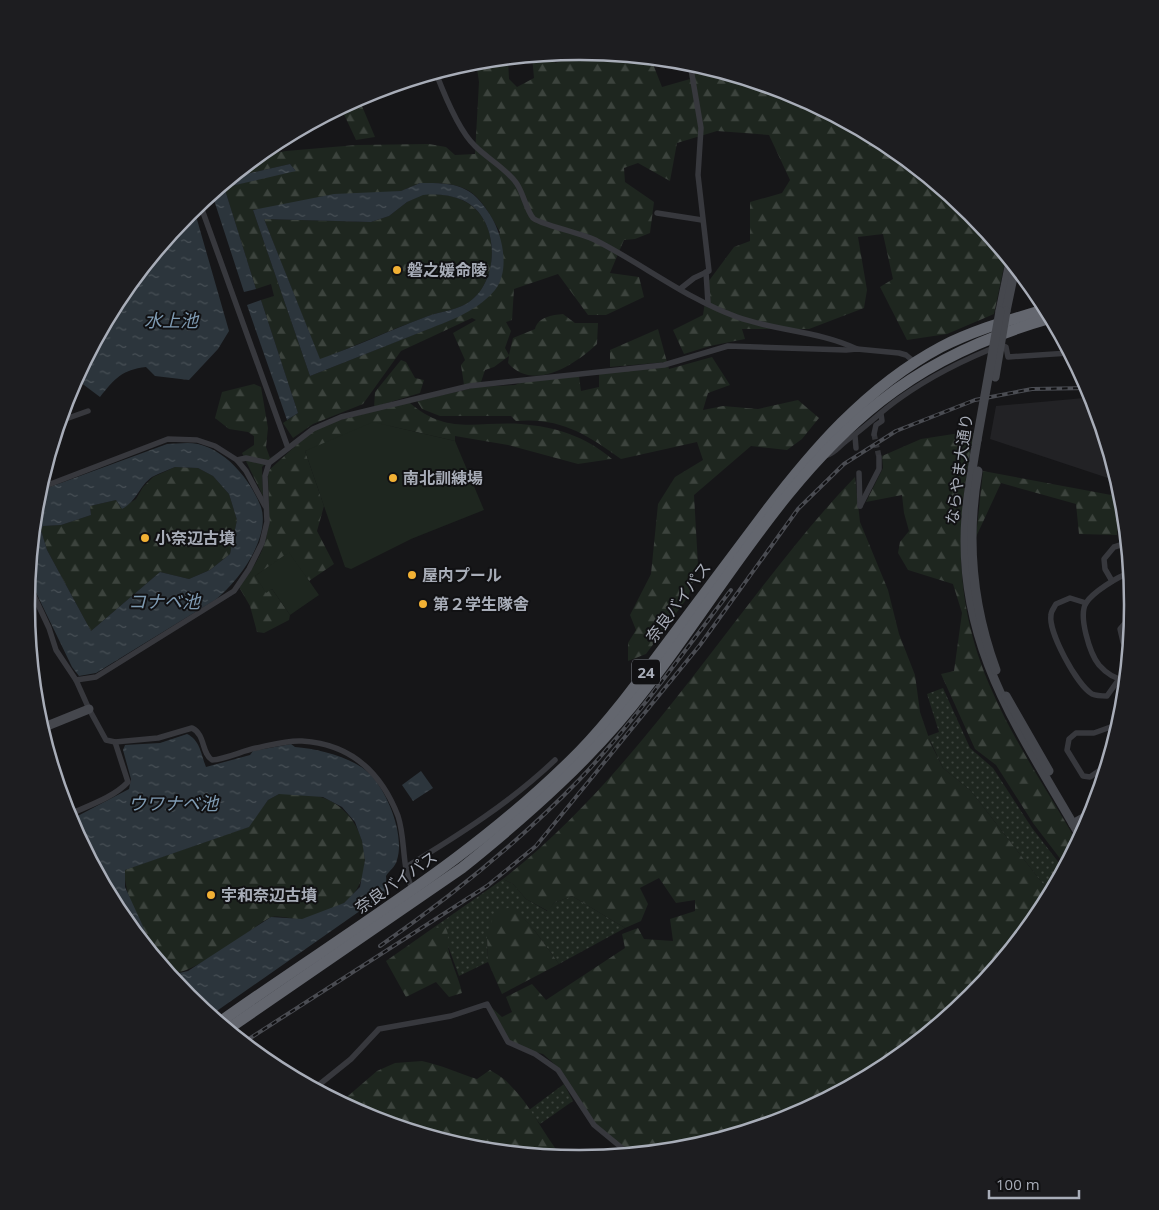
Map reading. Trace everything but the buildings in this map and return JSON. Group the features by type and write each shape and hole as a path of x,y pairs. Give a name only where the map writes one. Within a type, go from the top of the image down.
{"highway":[{"name":"24","path":"990,326 1036,308"},
{"name":"奈良バイパス","path":"225,1018 416,895 492,832 535,785 581,750 640,680 795,473 849,414 882,387 939,348 990,326 1038,311"},
{"name":"奈良バイパス","path":"233,1025 498,839 551,792 595,748 646,688 781,504 822,456 882,400 922,373 984,341 1043,320"},
{"name":"24","path":"984,341 1047,326"}],"street":[{"path":"680,289 694,278 709,271 698,175 701,128 692,72"},
{"path":"439,79 458,123 474,146 516,183 533,218 539,223 570,230 596,240 662,280 736,317 838,340 857,349"},
{"path":"203,212 288,448"},
{"path":"657,213 702,220"},
{"name":"ならやま大通り","path":"1009,271 980,440 973,502 971,537 975,593 984,635 1006,696 1077,826"},
{"path":"706,272 708,302"},
{"name":"ならやま大通り","path":"1003,311 1013,276"},
{"path":"822,456 834,454 881,414 925,382 953,366 1001,344 1006,346 1008,357 1062,353"},
{"path":"76,680 96,677 234,592 250,569 262,543 267,522 265,476 269,463 313,429 341,417 469,386 664,365 728,346 857,349 899,353 906,355 912,360"},
{"path":"68,418 88,411"},
{"path":"874,434 876,426 882,421 881,414"},
{"path":"855,436 856,448"},
{"path":"49,485 168,438 197,440 215,446 237,460 246,471 265,506"},
{"path":"859,473 860,506 879,469 879,457"},
{"path":"237,460 246,458 269,463"},
{"path":"1112,581 1105,569 1104,559 1114,547 1120,545"},
{"path":"1119,678 1107,672 1096,659 1082,621 1086,603 1112,581 1123,576"},
{"path":"35,598 49,628 56,650 76,680 88,709 106,740 115,742 158,738 192,728 200,734 208,757 212,760 248,749 290,741 303,741 332,747 370,768 389,797 400,825 405,847 406,866 416,895"},
{"path":"1086,603 1070,598 1056,604 1051,615 1054,630 1074,675 1090,693 1098,696 1107,696 1118,684"},
{"path":"1123,625 1120,629 1123,642"},
{"path":"49,725 88,709"},
{"path":"1098,771 1090,776 1083,776 1067,750 1068,739 1076,733 1094,732 1110,727"},
{"path":"75,812 123,787 128,782 115,742"},
{"path":"406,866 467,830 535,785 555,760"},
{"path":"1076,823 1079,821"},
{"path":"320,1084 351,1059 379,1028 451,1016 487,1004 508,1042 535,1054 558,1070 594,1125 620,1148"}],"shaded area":[{"path":"1083,398 1109,478 990,439 996,406"}],"green space":[{"path":"580,60 654,65 662,87 690,79 689,72 720,79 755,89 788,102 852,133 911,173 939,196 965,220 1004,265 994,314 947,334 907,340 880,287 893,279 883,234 858,237 867,290 864,308 809,329 742,329 745,339 710,346 684,354 673,330 703,315 708,282 734,247 750,241 750,202 782,193 790,180 769,135 717,131 677,143 670,181 638,163 624,168 625,182 654,202 650,233 635,239 624,240 610,273 639,277 644,297 606,315 588,315 558,274 514,289 512,320 506,322 511,331 505,348 509,355 513,338 535,329 539,322 546,317 563,314 575,323 598,323 597,344 577,360 554,372 529,375 518,371 508,363 509,356 494,367 485,370 481,382 464,385 461,365 465,360 453,333 476,320 472,318 401,351 363,404 313,424 293,438 283,423 298,413 261,300 274,296 271,284 256,289 226,191 233,186 295,170 290,164 247,174 276,153 286,151 356,145 429,144 446,147 455,155 475,154 479,82 477,70 508,65 509,79 517,87 534,78 533,63 554,61 555,63","holes":["420,183 450,184 470,191 478,198 485,206 500,232 481,303 453,319 310,376 253,210 401,191"]},
{"path":"362,106 375,137 356,140 344,115"},
{"path":"423,194 450,196 459,199 474,207 480,214 489,232 492,255 487,278 482,288 466,304 428,316 320,360 264,219 371,222 389,216 407,202"},
{"path":"658,329 667,362 610,367 610,350"},
{"path":"712,357 730,385 708,393 703,410 723,406 758,409 798,400 819,418 802,439 787,450 751,446 694,495 698,565 688,597 646,654 628,661 628,643 636,630 630,615 651,574 658,504 675,477 703,460 697,442 621,459 584,435 559,425 531,420 516,421 511,416 440,416 422,409 417,401 477,387 515,385 527,380 579,376 581,391 599,387 599,373 668,365 669,369"},
{"path":"401,360 406,362 415,378 424,380 420,393 374,407 375,392"},
{"path":"254,384 261,387 268,428 266,447 270,458 274,455 262,467 263,496 242,453 254,445 254,436 248,432 229,429 215,418 222,392"},
{"path":"409,402 423,413 449,423 462,425 521,424 558,430 591,444 612,459 578,464 508,445 455,436 455,441 390,426 305,451 324,506 317,531 334,564 309,581 289,553 255,576 266,592 272,589 290,615 289,620 264,633 257,632 250,606 239,587 259,557 267,532 269,519 268,471 313,430 333,422"},
{"name":"南北訓練場","path":"373,422 455,441 484,510 411,539 351,569 345,567 305,451"},
{"path":"960,433 974,433 963,500 961,532 964,596 970,628 980,660 1002,712 1022,750 1073,835 1061,859 1033,823 996,765 975,749 941,674 954,671 962,613 953,584 908,570 898,553 900,542 909,531 902,495 866,502 883,468 882,456 921,439"},
{"path":"175,467 198,468 213,476 229,494 237,520 230,554 210,570 189,579 160,572 91,631 47,550 41,530 43,526 61,525 91,515 90,506 116,500 122,508 136,499 143,487 153,477"},
{"path":"983,471 1113,495 1118,525 1117,535 1079,534 1076,504 1001,483 976,537"},
{"path":"855,477 860,522 888,590 899,634 915,675 920,712 931,744 943,768 971,791 1046,886 1011,936 965,990 911,1037 852,1077 788,1108 755,1121 686,1139 622,1147 593,1123 559,1069 551,1061 543,1054 527,1050 508,1039 490,1006 502,1017 512,1012 506,997 532,984 546,1000 625,948 622,934 638,928 644,939 673,941 670,919 695,911 695,900 676,903 659,878 640,888 648,904 641,921 625,928 572,896 554,903 548,911 526,899 513,884 503,879 574,816 638,745 829,505"},
{"path":"289,552 319,595 290,615 272,589 266,593 255,576"},
{"path":"943,688 970,748 993,768 1032,828 1059,863 1046,886 971,791 943,768 928,736 939,732 927,694"},
{"path":"279,794 319,796 338,806 350,817 358,830 365,861 362,877 355,891 344,903 318,915 302,919 269,918 222,950 178,973 139,924 129,898 124,870 248,827 268,800"},
{"path":"503,879 513,884 526,899 547,911 554,903 572,896 625,928 559,964 535,931 513,907 487,937 488,962 459,976 448,946 433,928"},
{"path":"513,906 535,931 559,964 502,994 488,962 487,937 493,916"},
{"path":"445,927 448,934 449,952 462,993 449,997 436,982 406,997 386,961 433,928"},
{"path":"422,1061 477,1079 490,1070 500,1076 517,1092 556,1149 508,1145 439,1131 404,1121 347,1097 377,1071 395,1063"},
{"path":"564,1084 573,1101 540,1124 529,1110"}],"water":[{"path":"290,164 296,171 233,186 247,174"},
{"path":"420,183 444,184 462,188 477,198 492,218 502,244 504,264 500,282 487,298 458,317 310,376 253,210 334,194 401,191","holes":["423,195 450,196 467,202 474,207 485,222 489,232 492,255 487,278 482,288 466,304 428,316 320,359 264,219 371,222 389,216 407,202"]},
{"path":"226,191 256,289 244,292 214,201"},
{"name":"水上池","path":"196,218 229,331 218,349 189,380 155,376 146,367 138,368 120,376 100,397 82,384 91,364 127,302 170,246"},
{"path":"261,300 298,413 287,420 247,305"},
{"name":"コナベ池","path":"167,444 198,444 215,451 235,466 246,479 261,507 263,519 261,532 257,545 242,571 215,600 96,673 79,676 72,667 35,591 40,534 48,488","holes":["175,467 198,468 213,476 229,494 237,520 230,554 210,570 189,579 160,572 91,631 47,550 41,530 43,526 61,525 91,515 90,506 116,500 122,509 131,502 152,477"]},
{"name":"ウワナベ池","path":"187,734 195,740 206,767 250,755 253,751 291,744 295,747 335,755 363,768 377,782 389,803 397,827 399,850 394,866 386,876 387,892 217,1011 179,973 188,971 271,917 302,919 344,903 360,887 365,860 362,841 355,822 342,807 323,797 279,794 268,800 249,827 125,870 125,887 147,934 127,908 108,877 77,816 129,789 131,779 123,750 125,745 160,743"},
{"path":"421,771 433,788 413,801 402,785"}],"tunnel":[{"path":"874,434 879,457"}],"railway":[{"path":"250,1038 487,886 536,846 700,645 798,509 844,464 896,431 975,400 1032,389 1079,388"},
{"path":"380,946 433,908 484,867 533,825 580,779 639,711 731,590"}],"place":[{"name":"磐之媛命陵","path":"397,270"},
{"name":"南北訓練場","path":"393,478"},
{"name":"小奈辺古墳","path":"145,538"},
{"name":"屋内プール","path":"412,575"},
{"name":"第２学生隊舎","path":"423,604"},
{"name":"宇和奈辺古墳","path":"211,895"}]}
